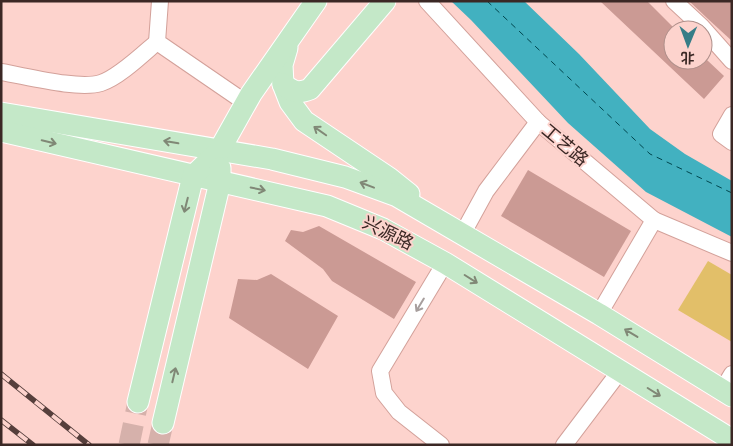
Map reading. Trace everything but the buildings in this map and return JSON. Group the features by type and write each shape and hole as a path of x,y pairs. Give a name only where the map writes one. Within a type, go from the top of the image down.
{"main road":[{"path":"138,402 194,176 219,151 246,103 316,1"},
{"path":"283,84 292,91 302,92 310,89 385,1"},
{"path":"290,38 282,65 283,84 290,102 304,120 389,178 444,222"},
{"name":"兴源路","path":"1,113 219,151 272,158 345,177 397,196 599,314 729,386"},
{"name":"兴源路","path":"1,132 327,206 384,229 445,264 732,440"},
{"path":"163,423 220,182 219,151"}],"street":[{"path":"1,72 74,84 101,83 128,67 157,42 160,1"},
{"name":"工艺路","path":"427,1 538,122 654,220 732,253"},
{"path":"674,1 701,26 732,61"},
{"path":"157,42 246,103"},
{"path":"726,138 732,115"},
{"path":"462,233 486,191 538,122"},
{"path":"599,314 654,220"},
{"path":"441,445 399,412 384,393 380,371 445,264"},
{"path":"564,445 620,372"}],"shaded area":[{"path":"708,261 732,275 732,342 678,310"}],"water":[{"path":"451,1 524,1 579,54 650,129 685,154 732,181 732,237 646,192 568,123"}],"ferry route":[{"path":"487,1 650,154 732,193"}],"tunnel":[{"path":"129,445 138,402"},
{"path":"158,445 163,423"}],"railway":[{"path":"1,374 89,445"},
{"path":"1,420 33,445"}]}
